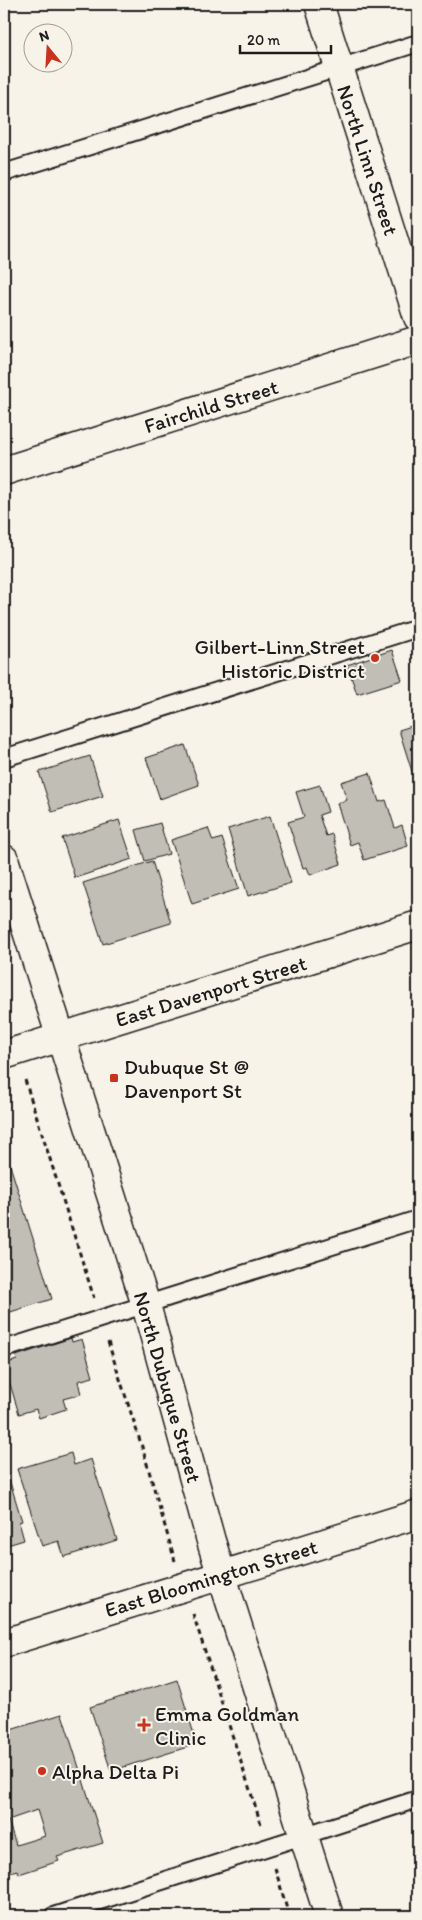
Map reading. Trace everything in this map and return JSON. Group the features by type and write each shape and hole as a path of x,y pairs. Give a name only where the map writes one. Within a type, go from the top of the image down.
{"street":[{"name":"North Linn Street","path":"318,4 418,317"},
{"name":"Fairchild Street","path":"4,471 418,340"},
{"name":"North Dubuque Street","path":"4,859 146,1304 211,1541 330,1916"},
{"name":"East Davenport Street","path":"10,1053 418,926"},
{"name":"East Bloomington Street","path":"4,1643 418,1514"}],"lane":[{"path":"4,172 418,43"},
{"path":"4,758 418,628"},
{"path":"4,1349 418,1219"},
{"path":"52,1916 418,1799"}],"path":[{"path":"4,1010 10,1053 100,1318 183,1586 269,1846 289,1916"}],"building":[{"path":"392,650 402,680 357,694 347,665"},
{"path":"418,724 418,776 414,778 399,730"},
{"path":"185,745 199,785 160,799 146,758"},
{"path":"90,756 103,796 52,812 39,772"},
{"path":"370,773 379,802 386,800 395,828 402,825 408,846 364,860 358,842 350,845 337,803 347,800 341,782"},
{"path":"320,785 328,812 319,815 326,836 332,834 341,864 310,875 307,867 303,868 288,822 304,817 296,792"},
{"path":"270,816 291,883 248,896 228,829"},
{"path":"119,820 132,859 75,878 62,838"},
{"path":"160,823 169,854 145,861 136,830"},
{"path":"208,828 213,841 222,838 239,889 192,904 171,840"},
{"path":"152,861 171,923 103,944 83,883"},
{"path":"4,1146 52,1299 4,1314"},
{"path":"71,1338 72,1342 82,1339 93,1377 78,1381 81,1394 63,1399 66,1409 39,1418 36,1409 19,1414 4,1364 17,1360 16,1356"},
{"path":"71,1453 74,1465 91,1459 117,1540 64,1557 59,1541 42,1546 17,1469"},
{"path":"4,1463 22,1521 19,1522 24,1540 4,1546"},
{"name":"Emma Goldman Clinic","path":"177,1679 197,1744 111,1771 90,1707"},
{"name":"Alpha Delta Pi","path":"62,1714 103,1843 57,1857 59,1861 19,1874 17,1870 4,1874 4,1732","holes":["37,1810 45,1836 16,1845 8,1820"]}],"place":[{"name":"Gilbert-Linn Street Historic District","path":"375,658"},
{"name":"Dubuque St @ Davenport St","path":"114,1078"},
{"name":"Emma Goldman Clinic","path":"144,1725"},
{"name":"Alpha Delta Pi","path":"42,1771"}]}
